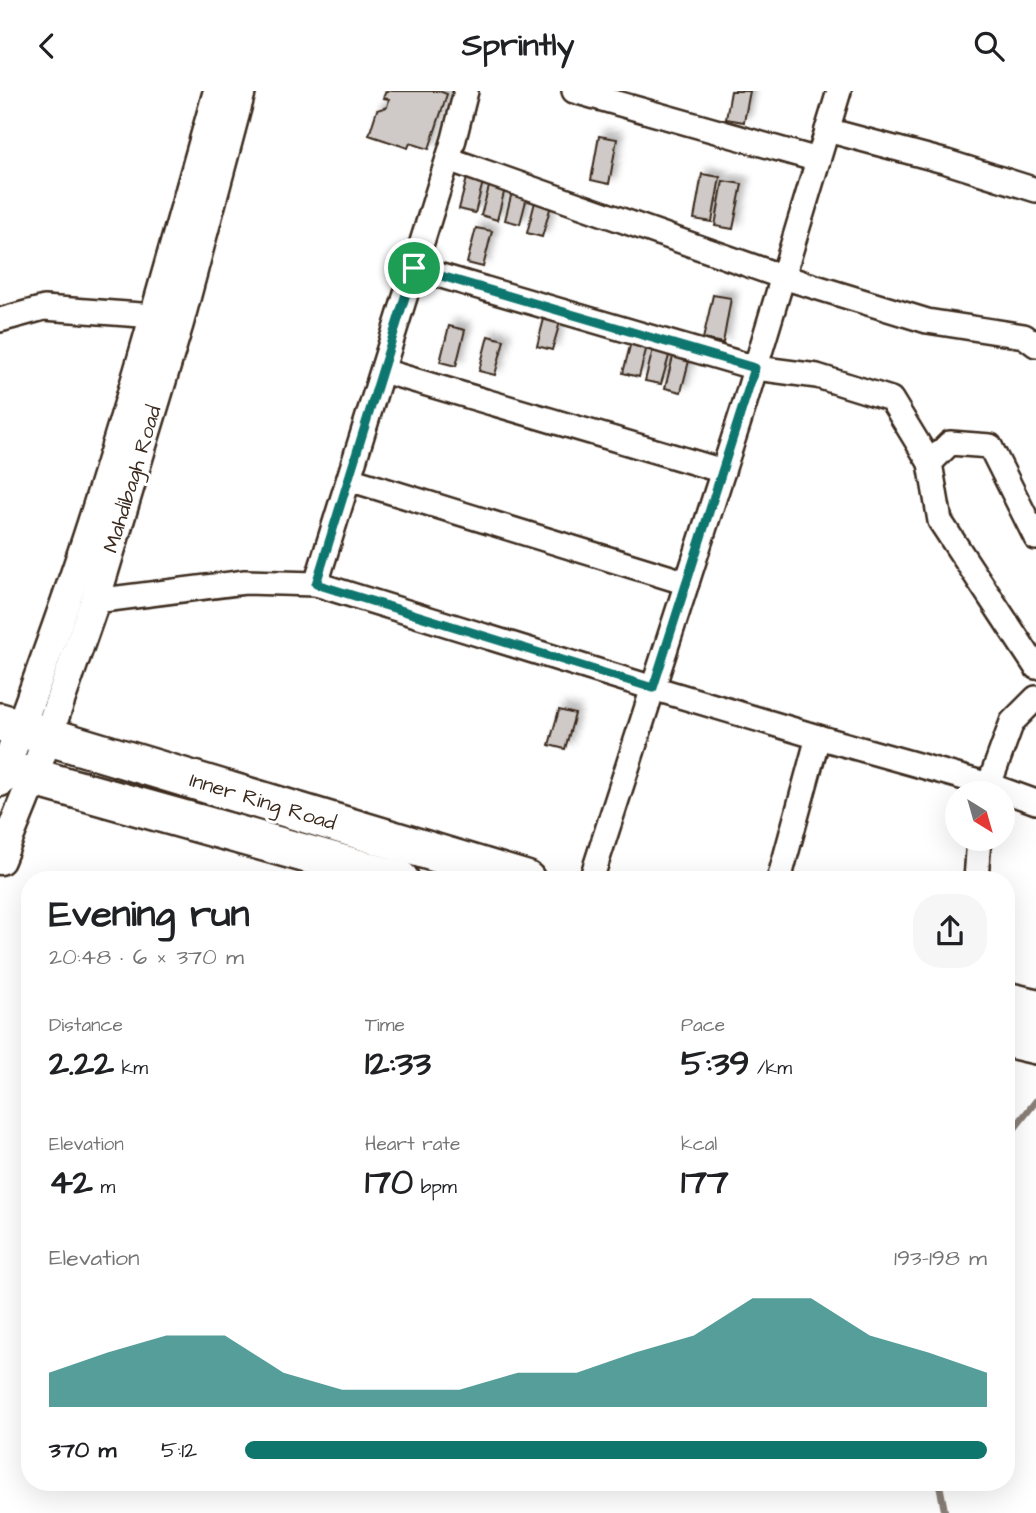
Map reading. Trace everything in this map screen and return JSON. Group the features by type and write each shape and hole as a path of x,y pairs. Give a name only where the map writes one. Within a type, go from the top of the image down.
{"highway":[{"name":"Inner Ring Road","path":"22,728 496,871"},
{"name":"Inner Ring Road","path":"9,774 367,871"},
{"path":"1015,1003 1036,1008"},
{"path":"1015,1040 1036,1045"}],"street":[{"name":"Mahdibagh Road","path":"0,860 9,774 22,728 92,522 155,316 218,91"},
{"name":"Mahdibagh Road","path":"22,728 95,601 178,323 242,91"},
{"path":"316,584 448,159 466,91"},
{"path":"574,91 818,160"},
{"path":"593,871 723,471 839,91"},
{"path":"827,130 947,162 1036,190"},
{"path":"448,159 783,277 927,321 1024,336 1036,345"},
{"path":"414,268 755,368 817,376 891,400 930,463 940,521 1036,667"},
{"path":"0,320 44,308 155,316"},
{"path":"383,371 723,471"},
{"path":"930,463 950,443 990,446 1036,538"},
{"path":"349,479 687,583"},
{"path":"95,601 245,582 316,584 963,781"},
{"path":"992,781 1012,722 1036,698"},
{"path":"781,871 818,737"},
{"path":"1015,796 1036,802"},
{"path":"977,871 978,851"}],"building":[{"path":"386,91 439,91 447,94 429,149 410,143 408,148 369,135 377,110 387,107 389,99 383,98"},
{"path":"731,91 750,91 744,122 726,119"},
{"path":"599,136 617,139 609,184 591,180"},
{"path":"468,174 484,178 475,213 459,209"},
{"path":"702,174 720,177 712,222 694,219"},
{"path":"491,180 506,185 497,220 481,215"},
{"path":"723,181 742,184 733,229 715,226"},
{"path":"514,184 529,189 520,224 505,220"},
{"path":"536,198 552,202 542,237 527,233"},
{"path":"476,228 492,231 483,267 467,263"},
{"path":"713,295 731,298 723,343 703,339"},
{"path":"546,311 562,315 552,350 537,346"},
{"path":"449,326 465,330 456,366 440,362"},
{"path":"488,336 504,340 495,375 479,371"},
{"path":"632,338 648,342 639,377 623,373"},
{"path":"654,345 671,349 661,384 645,381"},
{"path":"674,353 690,357 681,392 665,388"},
{"path":"559,710 575,714 565,749 549,745"}],"waterway":[{"path":"1015,1128 1036,1101"},
{"path":"941,1491 945,1513"}],"route":[{"path":"414,268 755,368 653,688 316,584 414,268"}]}
